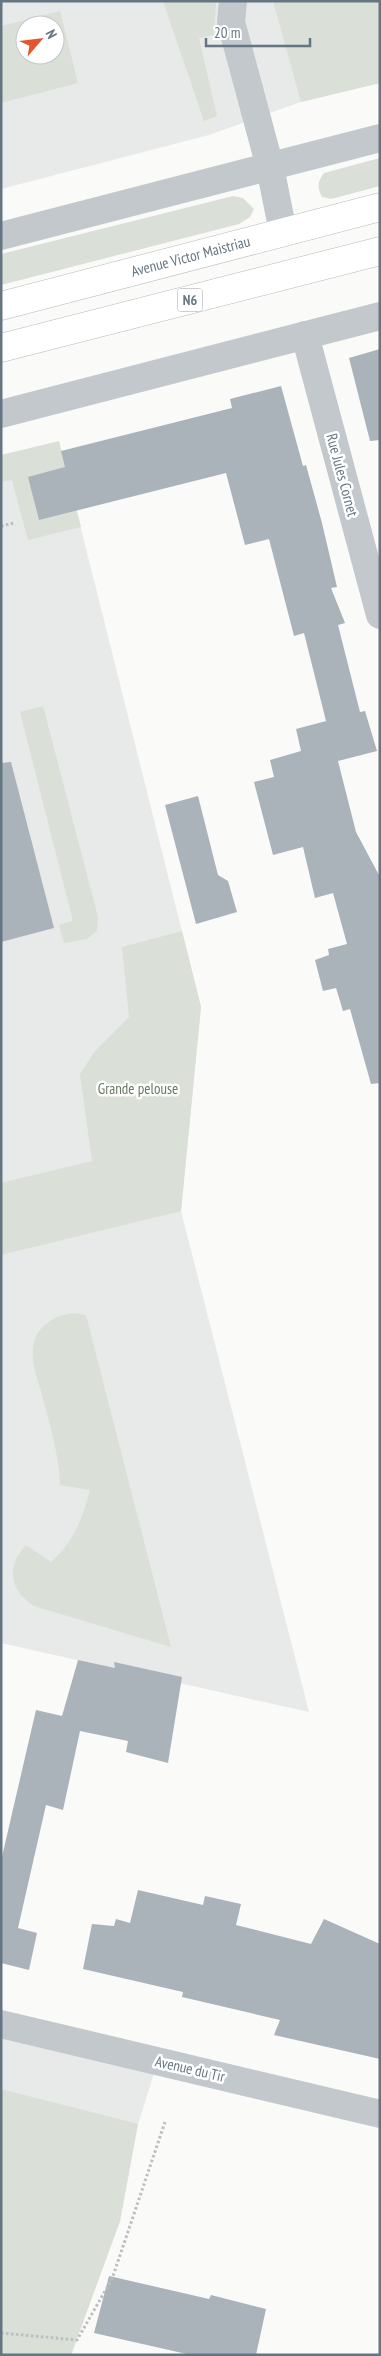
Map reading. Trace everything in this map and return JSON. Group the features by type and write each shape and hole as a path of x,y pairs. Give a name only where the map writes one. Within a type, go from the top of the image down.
{"main road":[{"name":"Avenue Victor Maistriau","path":"1,306 380,207"},
{"name":"N6","path":"1,348 380,252"}],"street":[{"path":"232,1 231,22 270,166 283,232"},
{"path":"1,236 380,138"},
{"path":"1,414 380,316"},
{"name":"Rue Jules Cornet","path":"305,336 380,615"},
{"name":"Avenue du Tir","path":"1,2024 380,2114"}],"path":[{"path":"1,526 14,523"},
{"path":"1,2333 77,2340 112,2279 166,2122"}],"shaded area":[{"path":"1,1 380,1 380,83 301,102 209,135 1,189"},
{"path":"65,465 201,1007 181,1211 309,1712 1,1643 1,482"},
{"path":"1,2024 158,2061 138,2124 120,2221 71,2355 1,2355"}],"green space":[{"path":"163,1 216,1 214,35 199,38 217,116 204,121"},
{"path":"273,1 380,1 380,83 301,102"},
{"path":"60,11 61,15 44,15"},
{"path":"15,22 15,65 65,65 65,31 78,83 1,103 1,26"},
{"path":"380,158 380,186 331,199 322,197 318,185 324,173"},
{"path":"233,196 243,198 254,209 250,217 239,224 1,285 1,254"},
{"path":"59,441 81,527 28,540 12,480 1,482 1,455"},
{"path":"43,706 98,917 97,931 87,939 64,943 59,925 73,921 20,712"},
{"name":"Grande pelouse","path":"182,931 201,1007 181,1211 1,1255 1,1183 92,1161 80,1074 95,1051 129,1017 122,947"},
{"path":"75,1313 86,1315 171,1647 34,1606 19,1593 15,1585 13,1570 15,1562 26,1545 51,1562 66,1546 76,1529 90,1490 60,1485 56,1449 33,1357 33,1346 38,1332 48,1322 61,1316"},
{"path":"1,2089 138,2124 120,2221 71,2355 1,2355"}],"building":[{"path":"380,349 380,440 370,441 349,358"},
{"path":"281,386 303,466 306,465 322,523 337,587 331,588 345,623 338,625 360,712 365,711 377,751 338,761 356,832 380,877 380,1083 371,1084 350,1009 343,1011 336,988 323,991 315,960 329,955 328,949 347,944 333,893 315,898 303,847 273,855 254,782 274,777 270,760 301,751 296,729 326,721 304,633 294,636 269,539 245,545 226,473 39,520 28,477 65,467 61,451 232,408 230,399"},
{"path":"11,762 54,928 1,942 1,763"},
{"path":"198,796 218,875 228,881 237,912 196,924 165,805"},
{"path":"78,1660 115,1668 114,1662 182,1677 168,1763 126,1752 128,1741 80,1731 63,1810 46,1805 18,1928 37,1933 29,1970 1,1963 1,1861 36,1710 62,1716"},
{"path":"138,1890 203,1905 205,1896 241,1904 236,1925 311,1944 324,1919 380,1944 380,2059 274,2035 280,2020 182,1997 183,1992 83,1969 92,1924 114,1926 116,1919 130,1923"},
{"path":"109,2276 209,2299 211,2295 266,2309 256,2355 191,2355 94,2333"}]}
